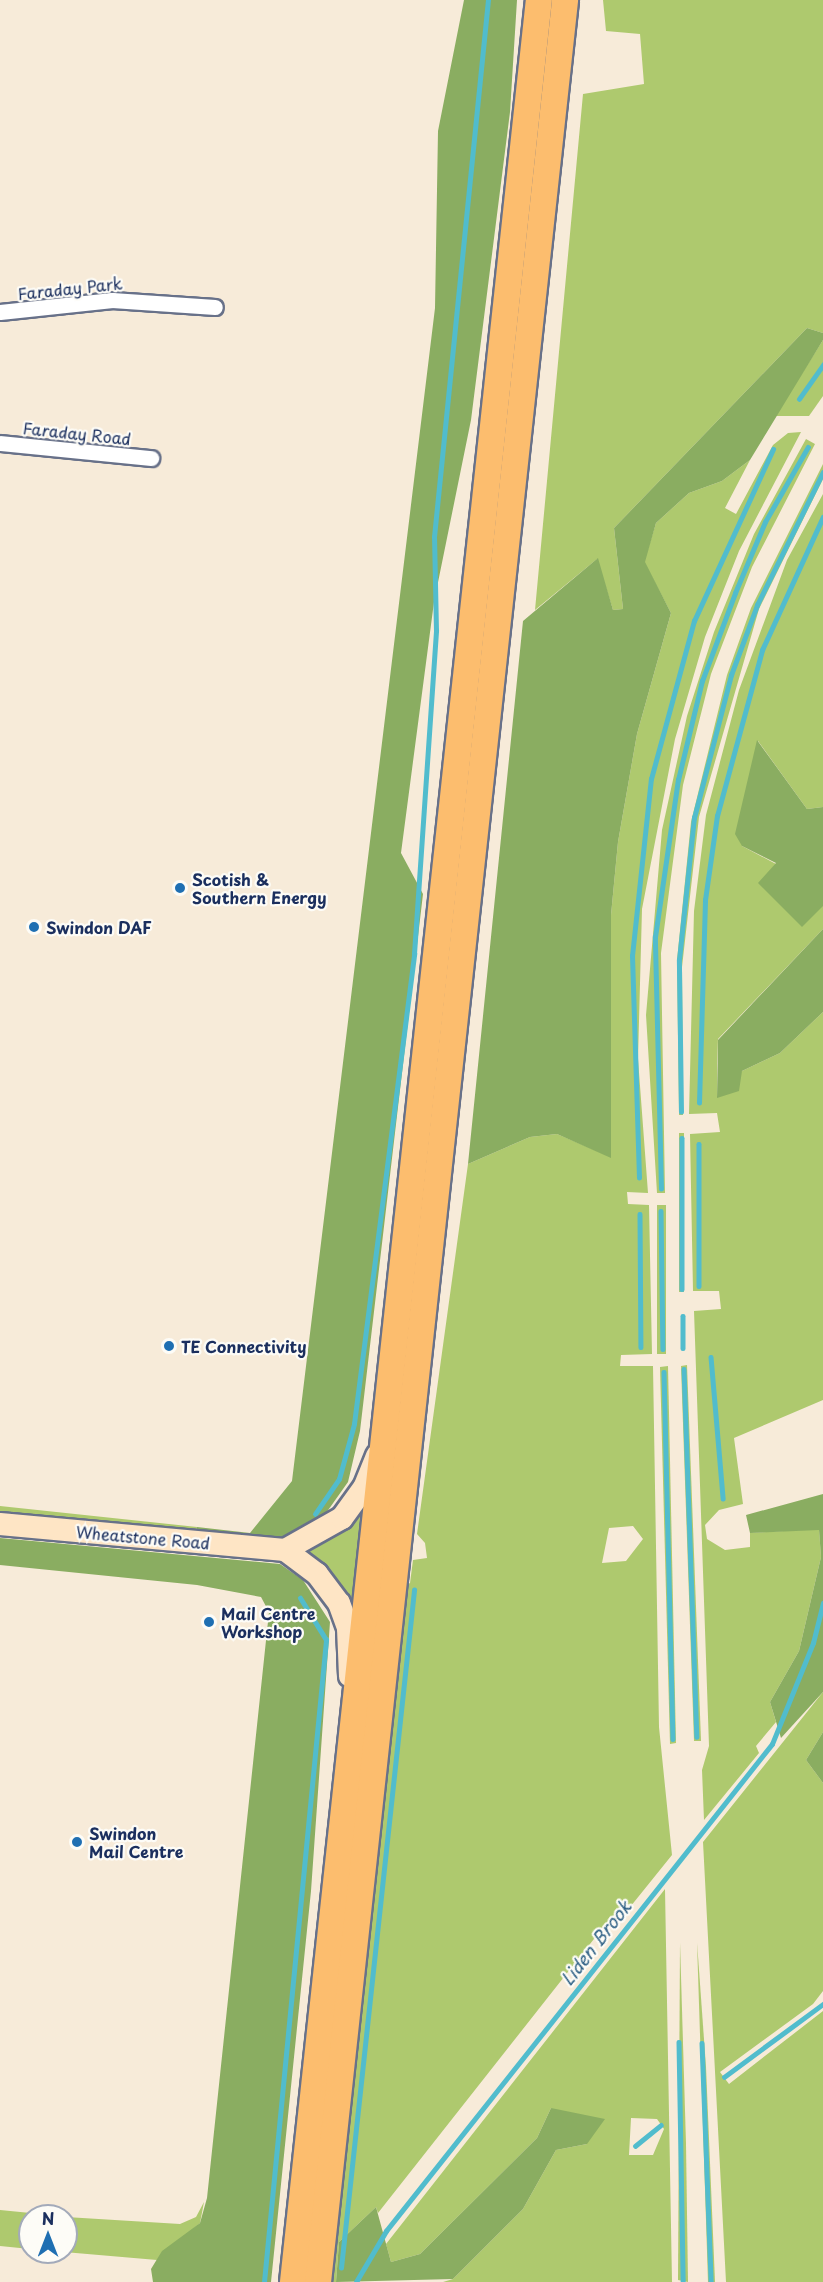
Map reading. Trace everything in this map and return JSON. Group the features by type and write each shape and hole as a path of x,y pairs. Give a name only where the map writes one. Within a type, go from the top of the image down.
{"highway":[{"path":"293,2282 387,1434 539,0"},
{"path":"318,2282 565,0"}],"main road":[{"path":"352,1744 344,1615 323,1580 285,1550 322,1534 346,1514 364,1488 387,1434"},
{"name":"Wheatstone Road","path":"0,1524 285,1550"}],"street":[{"name":"Faraday Park","path":"0,312 112,300 215,307"},
{"name":"Faraday Road","path":"0,443 151,458"}],"green space":[{"path":"464,0 517,0 510,112 471,420 434,602 401,853 423,894 360,1431 348,1482 319,1523 285,1540 196,1532 197,1527 250,1533 292,1481 435,308 438,131"},
{"path":"603,0 823,0 823,333 807,328 614,528 623,609 613,610 597,559 535,610 583,94 644,84 640,34 606,31"},
{"path":"807,328 823,333 823,340 750,460 722,481 689,493 656,523 645,562 671,613 637,734 618,842 611,915 611,1158 557,1134 530,1137 468,1164 523,621 598,558 613,610 623,609 614,528"},
{"path":"823,340 823,396 809,416 775,416"},
{"path":"801,432 739,551 705,637 675,739 642,909 638,1059 648,1193 627,1192 628,1204 649,1205 652,1354 621,1355 620,1366 653,1366 659,1727 672,1855 618,1922 601,1930 378,2213 376,2207 339,2242 336,2282 326,2282 402,1588 410,1583 413,1560 427,1558 425,1543 417,1534 468,1164 530,1137 557,1134 611,1157 611,915 618,842 637,734 671,613 644,562 656,523 689,493 722,481 750,460 725,508 736,514 773,445 788,433","holes":["633,1526 643,1539 626,1561 602,1563 609,1528"]},
{"path":"806,439 815,444 752,567 711,674 683,785 661,953 665,1193 657,1193 646,1015 662,830 687,716 714,632 754,534"},
{"path":"823,464 823,479 759,609 699,817 682,967 683,1115 679,1115 677,960 691,822 727,675 751,608"},
{"path":"823,494 823,807 807,809 758,741 742,846 776,864 759,883 823,906 823,929 718,1039 717,1097 742,1071 780,1053 823,1012 823,1400 734,1438 743,1504 719,1510 705,1525 707,1539 725,1550 750,1547 750,1533 819,1529 821,1557 799,1651 770,1702 776,1722 756,1746 759,1753 704,1820 702,1770 709,1746 694,1311 721,1309 719,1291 693,1291 690,1134 720,1132 717,1113 689,1114 694,911 706,815 739,690 787,560"},
{"path":"757,740 807,809 823,807 823,906 802,927 758,883 776,863 742,846 735,834"},
{"path":"823,929 823,1012 780,1053 742,1071 739,1091 717,1098 718,1040"},
{"path":"679,1133 684,1133 684,1292 679,1292"},
{"path":"657,1205 666,1205 666,1354 657,1354"},
{"path":"687,1365 701,1741 694,1741 681,1366"},
{"path":"668,1366 676,1743 670,1744 660,1367"},
{"path":"823,1494 823,1692 781,1738 770,1702 799,1651 821,1557 819,1530 750,1533 746,1515"},
{"path":"0,1506 197,1527 196,1532 0,1512"},
{"path":"366,1506 355,1613 333,1576 305,1553 338,1534"},
{"path":"0,1538 280,1564 303,1580 330,1622 311,1891 271,2282 153,2282 151,2269 162,2251 200,2223 207,2198 269,1612 261,1597 197,1585 0,1565"},
{"path":"823,1692 823,1732 806,1760 823,1783 823,1991 813,2004 720,2072 729,2084 823,2011 823,2282 726,2282 703,1842"},
{"path":"823,1732 823,1783 806,1760"},
{"path":"665,1889 672,2282 443,2282 453,2279 523,2209 556,2150 587,2144 551,2108 537,2138 420,2254 391,2262 386,2244","holes":["631,2118 657,2119 664,2129 653,2155 629,2155"]},
{"path":"680,1942 686,2144 688,2282 678,2280"},
{"path":"697,1942 706,2067 715,2282 708,2282"},
{"path":"551,2108 605,2119 587,2144 556,2150 523,2209 453,2279 336,2282 339,2242 376,2207 391,2262 420,2254 537,2138"},
{"path":"204,2202 200,2223 157,2260 78,2253 78,2218 180,2224 196,2217"},
{"path":"0,2210 18,2212 18,2248 0,2246"}],"waterway":[{"path":"315,1514 339,1479 354,1424 414,954 436,631 434,537 488,0"},
{"path":"799,399 823,365"},
{"path":"661,1189 655,937 678,780 702,681 735,593 765,522 808,447"},
{"path":"639,1178 632,956 651,779 694,621 773,449"},
{"path":"681,1112 679,960 694,818 731,675 757,605 823,472"},
{"path":"699,1103 705,900 717,816 762,650 823,517"},
{"path":"682,1138 682,1289"},
{"path":"699,1144 699,1286"},
{"path":"661,1211 663,1349"},
{"path":"640,1214 641,1347"},
{"path":"683,1316 683,1348"},
{"path":"711,1357 723,1498"},
{"path":"684,1369 697,1737"},
{"path":"664,1372 673,1739"},
{"path":"341,2268 414,1590"},
{"path":"264,2282 326,1640 300,1598"},
{"name":"Liden Brook","path":"356,2282 386,2231 772,1744 813,1643 823,1603"},
{"path":"724,2077 823,2004"},
{"path":"679,2042 683,2282"},
{"path":"702,2043 711,2282"},
{"path":"635,2146 661,2125"}],"place":[{"name":"Scotish & Southern Energy","path":"180,888"},
{"name":"Swindon DAF","path":"34,927"},
{"name":"TE Connectivity","path":"169,1346"},
{"name":"Mail Centre Workshop","path":"209,1622"},
{"name":"Swindon Mail Centre","path":"77,1842"}]}
